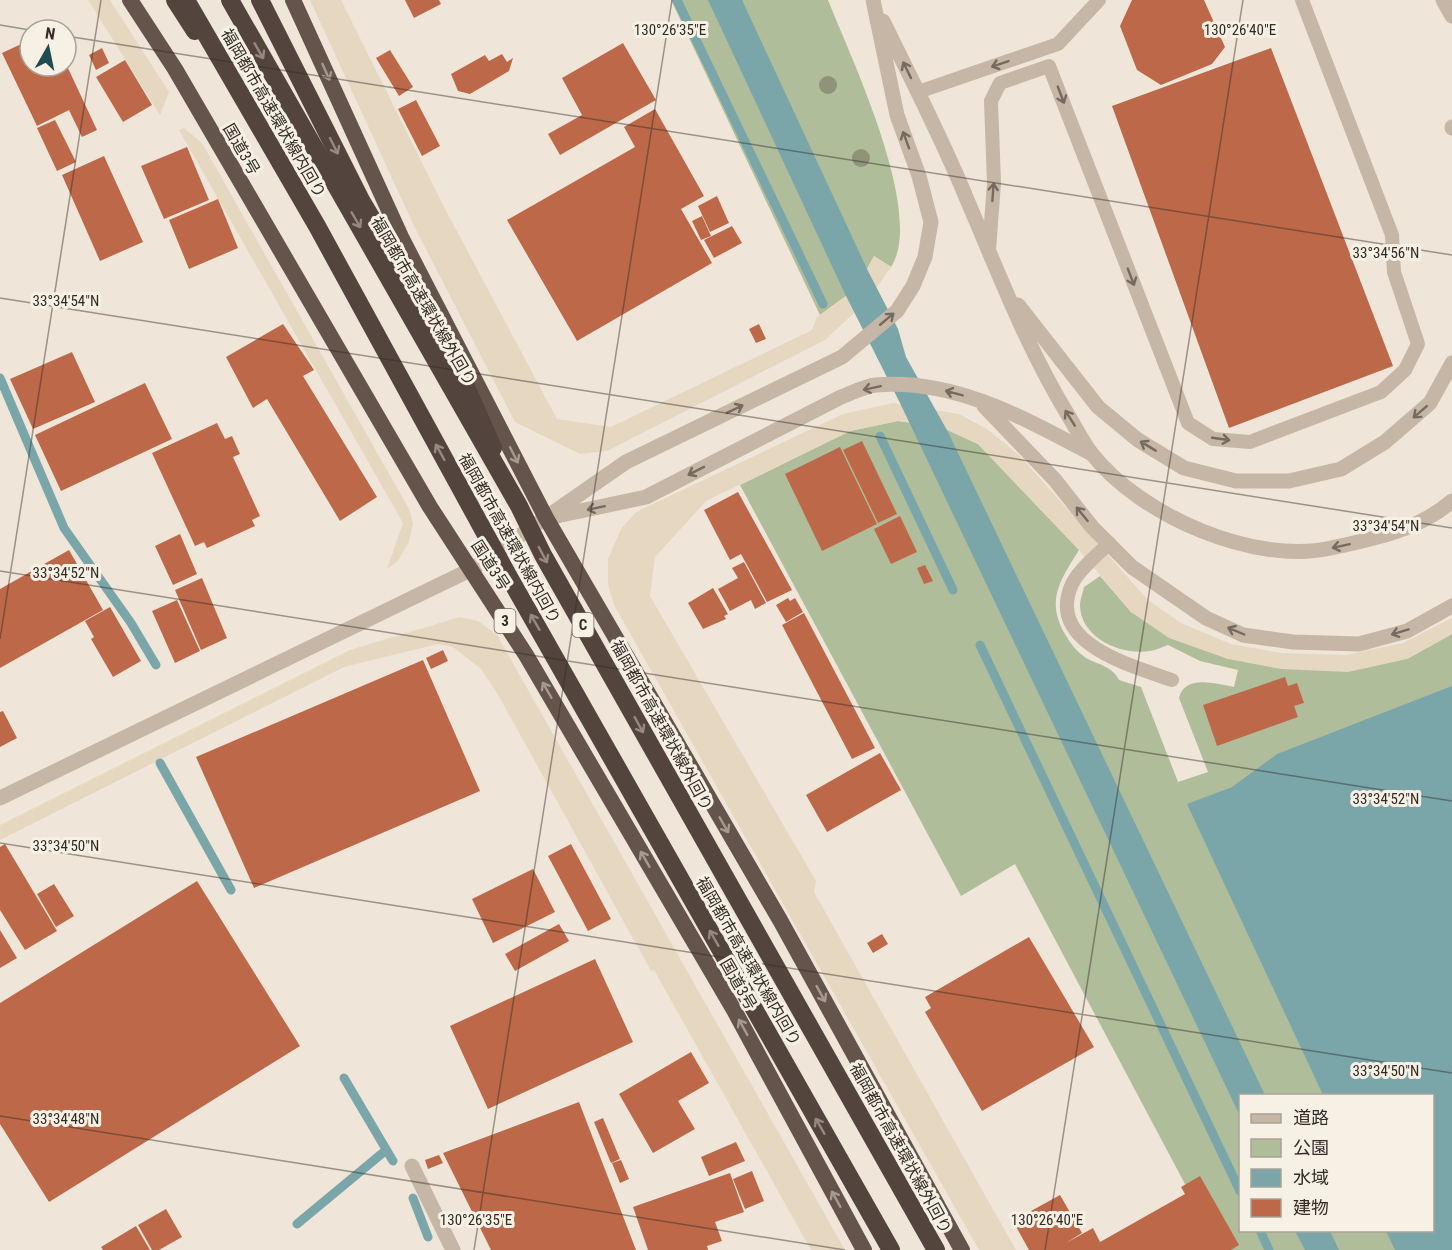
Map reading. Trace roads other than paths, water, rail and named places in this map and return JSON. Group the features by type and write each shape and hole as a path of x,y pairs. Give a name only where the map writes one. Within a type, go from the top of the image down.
{"highway":[{"name":"国道3号","path":"130,0 175,69 430,507 526,655 734,1010 864,1250"},
{"path":"175,0 317,226"},
{"name":"福岡都市高速環状線内回り","path":"186,0 317,226 509,577 891,1250"},
{"name":"福岡都市高速環状線外回り","path":"230,0 519,506 543,555 936,1250"},
{"path":"260,0 362,202 446,342 519,506"},
{"path":"293,0 402,239 546,518 780,920 962,1250"}],"street":[{"path":"0,798 472,569 626,462 842,357 897,311 914,286 925,257 931,222 920,176 897,115 873,0"},
{"path":"873,0 951,160 1005,291 1042,373 1092,454 1122,484 1176,521 1257,549 1306,553 1379,538 1435,516 1452,501"},
{"path":"1444,0 1452,14"},
{"path":"1005,291 1098,407 1138,440 1184,468 1236,481 1288,481 1341,469 1385,442 1430,403 1452,363"},
{"path":"546,518 646,497 841,397 875,385 930,387 977,399 1092,454"},
{"path":"977,399 1055,480 1092,527 1132,567 1206,618 1243,635 1293,642 1359,644 1407,631 1452,606"},
{"path":"412,1166 453,1250"}],"lane":[{"path":"918,92 1058,44 1099,0"},
{"path":"989,250 994,183 991,101 1000,83 1050,66 1188,423 1213,439 1250,442 1381,392 1405,370 1418,344 1394,272 1392,235 1302,0"},
{"path":"1109,543 1072,583 1067,605 1071,620 1078,635 1092,648 1172,680"}],"water":[{"path":"708,0 742,0 868,271 898,329 906,357 948,432 1265,1094 1239,1094 1239,1114 900,403 845,294"},
{"path":"1452,686 1452,1250 1395,1250 1386,1232 1434,1232 1434,1094 1323,1094 1187,804 1232,787 1277,754"},
{"path":"1296,1232 1330,1232 1339,1250 1305,1250"}],"waterway":[{"path":"677,0 823,304"},
{"path":"0,378 64,528 131,623 156,665"},
{"path":"880,436 953,590"},
{"path":"980,645 1239,1189"},
{"path":"160,763 231,890"},
{"path":"344,1078 393,1161"},
{"path":"297,1224 385,1151"},
{"path":"413,1198 428,1237"},
{"path":"1261,1232 1269,1250"}]}
